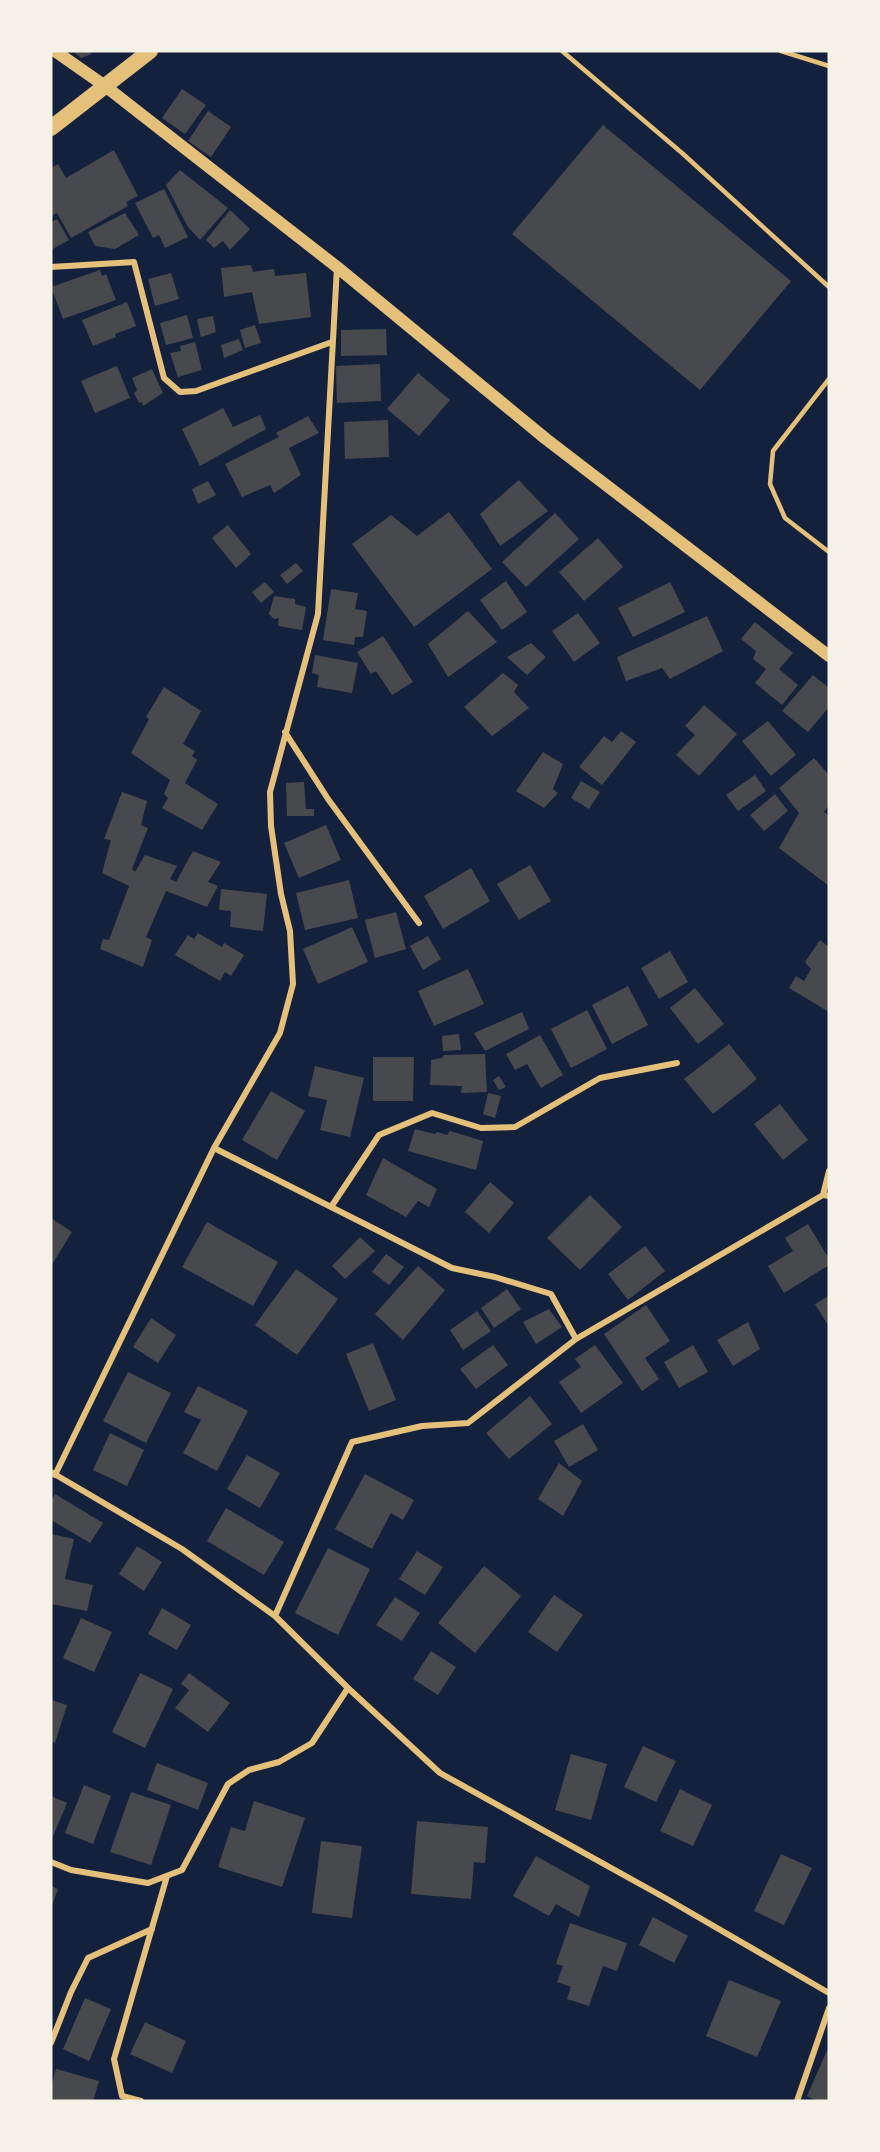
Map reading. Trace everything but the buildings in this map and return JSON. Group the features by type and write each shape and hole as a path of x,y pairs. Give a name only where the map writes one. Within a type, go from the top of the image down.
{"highway":[{"path":"51,128 150,51"}],"main road":[{"path":"55,51 105,86 337,267 546,439 829,656"}],"street":[{"path":"51,267 134,262 164,378 180,392 195,391 332,342"},
{"path":"337,267 318,614 270,792 271,826 281,894 290,931 293,984 280,1033 214,1148 53,1474 182,1549 276,1616 348,1688 440,1773 677,1904 829,1993"},
{"path":"285,732 328,799 419,923"},
{"path":"331,1207 378,1135 432,1113 481,1128 515,1127 600,1078 677,1063"},
{"path":"214,1148 452,1268 495,1277 551,1294 576,1339"},
{"path":"276,1616 352,1442 422,1426 468,1423 576,1339 826,1195 829,1171"},
{"path":"51,1862 71,1870 147,1883 182,1870 228,1784 249,1770 279,1762 312,1743 348,1688"},
{"path":"141,2101 122,2096 114,2059 167,1876"},
{"path":"51,2043 71,1992 88,1959 152,1929"},
{"path":"797,2101 829,2008"}],"lane":[{"path":"562,51 682,153 829,287"},
{"path":"781,51 829,66"},
{"path":"829,379 773,451 770,484 785,518 829,552"}]}
